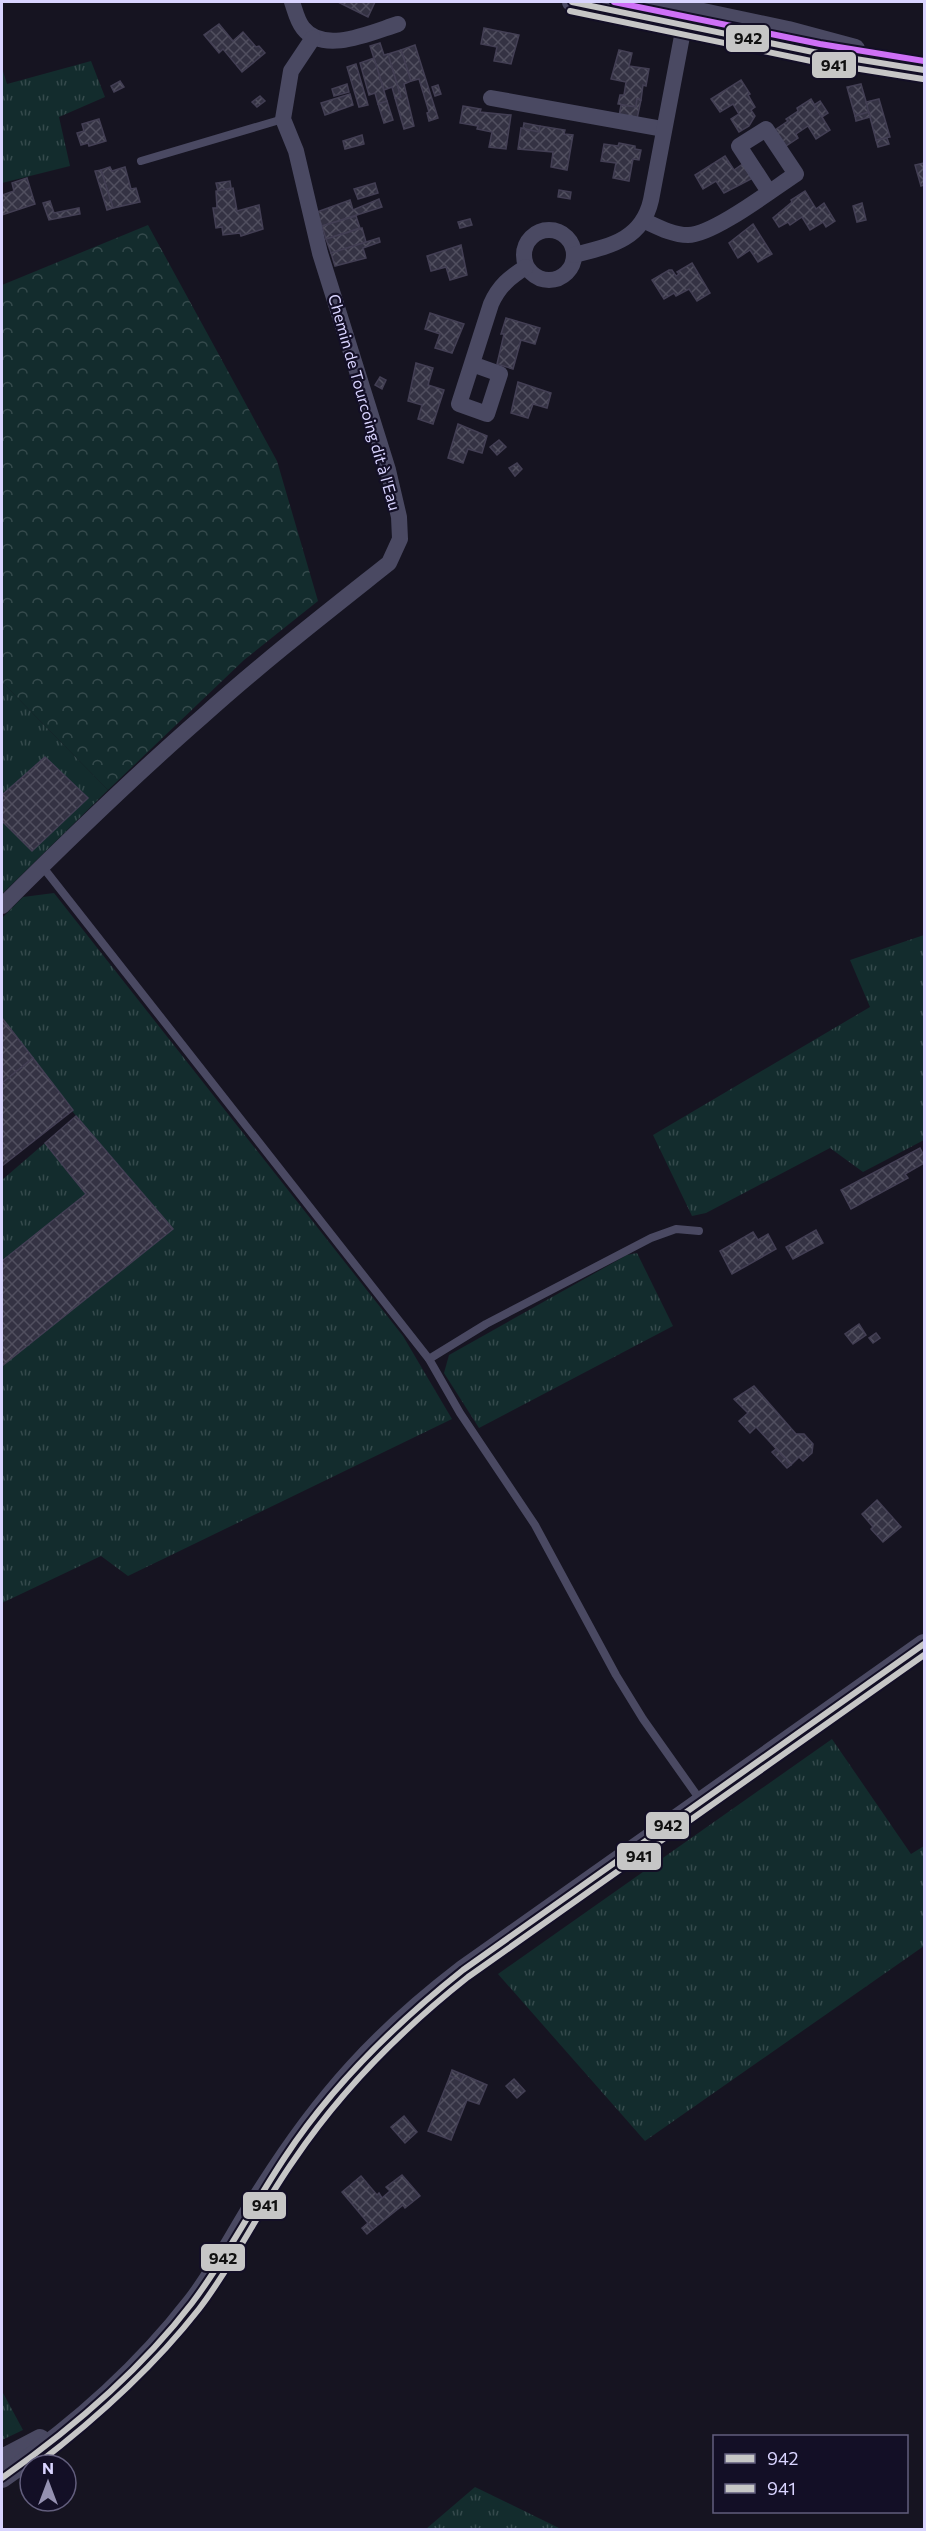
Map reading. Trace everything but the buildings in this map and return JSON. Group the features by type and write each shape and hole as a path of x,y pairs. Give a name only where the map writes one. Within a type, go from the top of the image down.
{"street":[{"path":"292,2 301,27 313,38 343,39 398,24"},
{"path":"572,2 678,14"},
{"path":"651,2 678,14 818,53 924,69"},
{"path":"574,255 615,244 645,221 651,200 663,129 678,14"},
{"path":"283,119 291,71 313,38"},
{"path":"491,99 663,129"},
{"name":"Chemin de Tourcoing dit à l'Eau","path":"2,906 125,786 203,715 294,638 389,563 396,552 400,539 399,517 387,470 320,253 296,151 283,119"},
{"path":"645,221 679,235 705,233 769,192"},
{"path":"546,230 558,231 568,238 574,255 567,273 555,280 542,280 530,273 526,267 524,255 527,243 535,234 546,230"},
{"path":"472,364 496,294 502,284 526,267"},
{"path":"2,2478 50,2444 151,2351 194,2301 264,2188 311,2118 335,2088 379,2041 414,2009 463,1970 924,1644"},
{"path":"2,2459 47,2435 102,2398"}],"lane":[{"path":"141,161 283,119"},
{"path":"42,866 429,1359 460,1413 545,1542 616,1675 643,1719 702,1802"},
{"path":"429,1359 486,1324 651,1238 676,1229 699,1231"}],"green space":[{"path":"91,61 105,97 59,117 70,166 2,183 2,68 7,84"},
{"path":"148,225 277,461 318,601 244,660 108,790 2,682 2,285"},
{"path":"2,682 108,790 2,894"},
{"path":"54,893 403,1336 452,1419 128,1576 101,1556 2,1603 2,1180 76,1116 2,1018 2,918 23,897"},
{"path":"924,935 924,1140 863,1172 830,1148 706,1213 692,1216 653,1135 870,1007 850,960"},
{"path":"637,1253 673,1326 479,1428 444,1373 449,1355 627,1255"},
{"path":"832,1739 911,1854 924,1846 924,1946 645,2141 498,1974"},
{"path":"2,2391 23,2430 2,2440"},
{"path":"475,2487 561,2529 426,2529"}],"transit line":[{"name":"942","path":"572,2 818,53 924,70"},
{"path":"614,2 820,44 924,61"},
{"name":"941","path":"570,11 816,62 923,79"},
{"name":"942","path":"2,2478 104,2398 172,2328 217,2268 273,2175 304,2130 366,2056 413,2012 463,1970 924,1644"},
{"name":"941","path":"51,2453 143,2373 181,2331 212,2291 282,2178 313,2134 352,2085 396,2039 468,1977 924,1655"}]}
